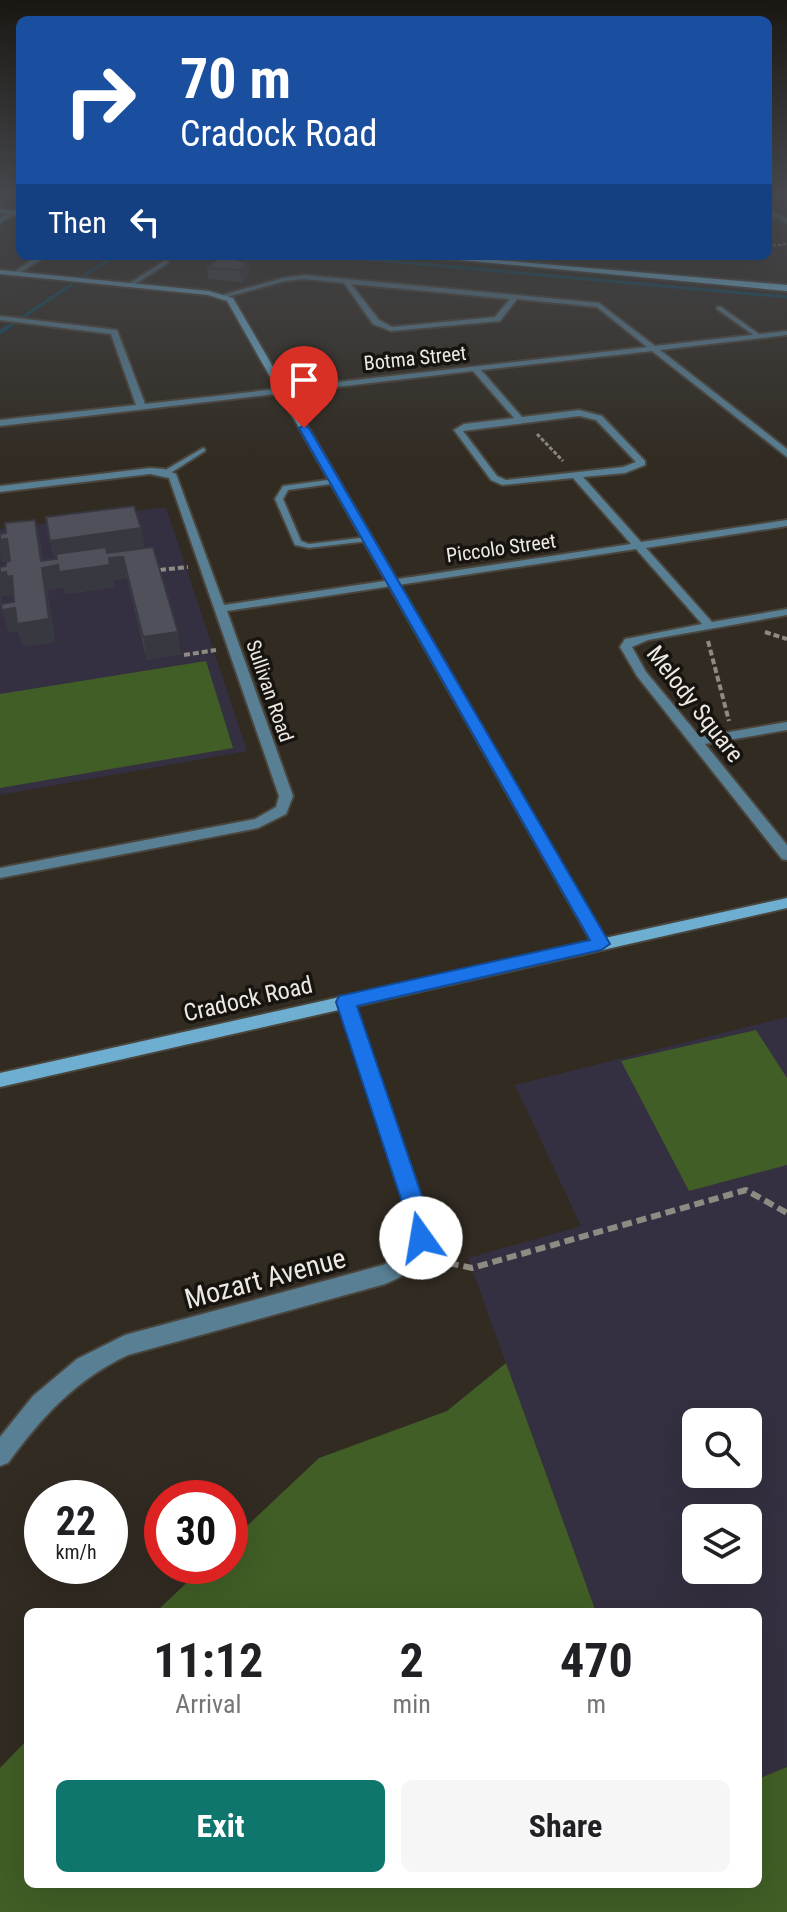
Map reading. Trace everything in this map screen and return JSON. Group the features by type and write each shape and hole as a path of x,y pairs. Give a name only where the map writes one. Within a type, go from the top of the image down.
{"main road":[{"path":"744,284 787,288"}],"street":[{"path":"121,284 223,296 265,284"},
{"path":"348,284 376,322 391,329 497,319 515,297"},
{"path":"380,284 599,305 787,454"},
{"path":"223,296 232,302 601,944"},
{"path":"4,318 114,332 141,406"},
{"name":"Botma Street","path":"0,423 787,333"},
{"path":"475,369 520,420"},
{"path":"592,414 642,461 636,468 577,477 520,484 498,481 458,430 520,420 592,414"},
{"path":"0,489 150,471 166,472"},
{"name":"Sullivan Road","path":"0,873 247,826 269,819 284,808 286,796 173,477 166,472"},
{"path":"577,477 709,625"},
{"name":"Piccolo Street","path":"220,609 787,523"},
{"name":"Melody Square","path":"787,612 646,637 629,642 626,647 631,660 787,855"},
{"path":"696,742 787,726"},
{"name":"Cradock Road","path":"0,1080 787,903"},
{"path":"346,1002 419,1220 421,1238 413,1255"},
{"name":"Mozart Avenue","path":"0,1455 42,1400 71,1373 96,1357 125,1345 385,1274 404,1266 413,1255"}],"lane":[{"path":"719,308 760,337"},
{"path":"166,472 203,450"},
{"path":"335,481 286,488 280,493 279,499 298,543 309,546 368,539"}],"path":[{"path":"520,420 527,422 577,477"},
{"path":"160,570 184,567"},
{"path":"709,625 707,639 729,722 739,734"},
{"path":"184,655 212,651"},
{"path":"413,1255 472,1268 746,1190 787,1213"}],"shaded area":[{"path":"166,507 247,751 0,795 0,529"},
{"path":"787,1017 787,1767 762,1777 762,1608 595,1608 468,1258 581,1226 515,1085"}],"green space":[{"path":"206,661 233,748 0,788 0,694"},
{"path":"756,1030 787,1078 787,1165 689,1191 621,1061"},
{"path":"506,1363 595,1608 160,1608 185,1584 248,1584 248,1525 319,1458 447,1411"},
{"path":"24,1743 24,1888 762,1888 762,1777 787,1767 787,1912 0,1912 0,1768"}],"building":[{"path":"134,506 141,528 50,541 46,517"},
{"path":"35,520 41,561 57,559 56,554 106,547 107,553 153,547 178,632 143,637 123,557 109,558 110,565 59,572 58,565 42,568 49,619 17,624 15,608 2,610 1,604 14,602 12,576 7,577 6,572 0,573 0,567 10,561 7,539 0,540 0,534 6,533 5,523"}],"waterway":[{"path":"645,284 787,297"},
{"path":"8,327 71,285"},
{"path":"0,332 8,327"}],"route":[{"path":"304,428 601,944 346,1002 419,1220 421,1238"}]}
